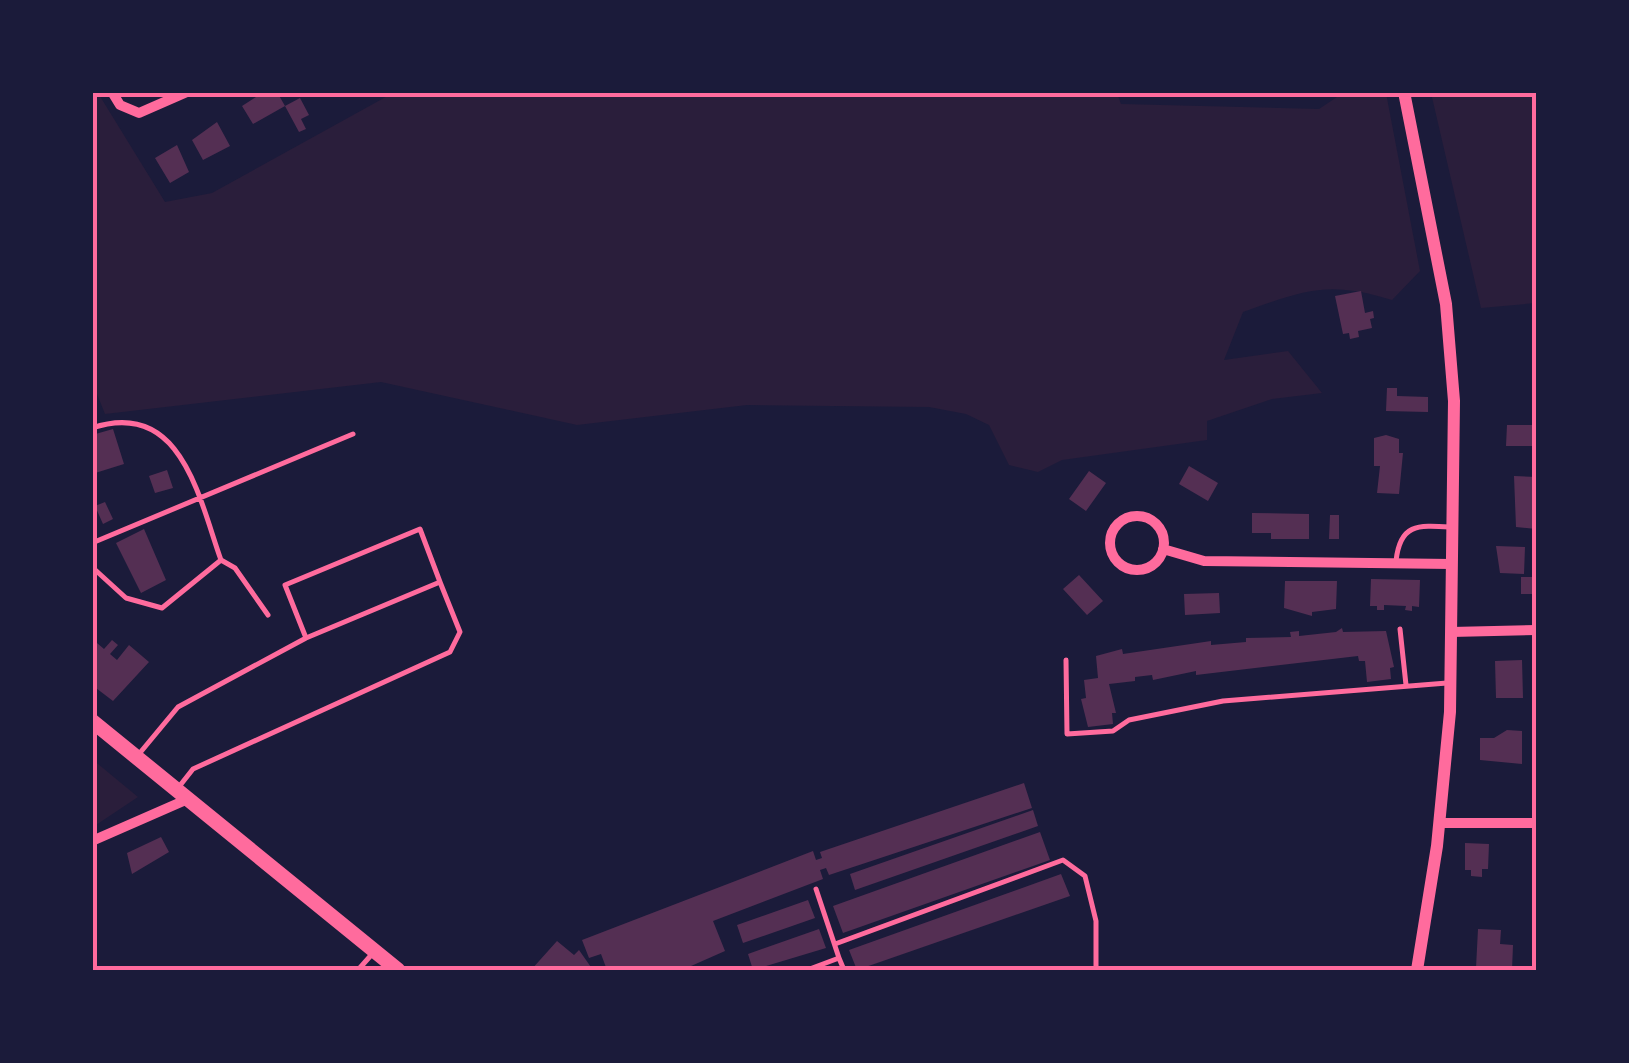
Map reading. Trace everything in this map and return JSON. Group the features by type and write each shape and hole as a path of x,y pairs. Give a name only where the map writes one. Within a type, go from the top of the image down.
{"main road":[{"path":"92,721 398,970"}],"street":[{"path":"112,92 120,105 139,113 187,92"},
{"path":"1404,92 1446,304 1454,401 1450,683 1440,823 1416,970"},
{"path":"1143,517 1162,532 1163,550 1149,567 1131,570 1113,555 1112,532 1125,519 1143,517"},
{"path":"1163,550 1204,561 1452,564"},
{"path":"1451,632 1536,630"},
{"path":"92,841 182,795"},
{"path":"1440,823 1536,824"}],"lane":[{"path":"92,428 136,425 161,433 176,448 221,560 234,568 268,615"},
{"path":"92,544 198,495 353,434"},
{"path":"1396,564 1398,538 1407,529 1420,525 1453,528"},
{"path":"182,795 193,769 450,652 460,632 420,529 286,586 306,638"},
{"path":"92,566 126,598 162,608 221,560"},
{"path":"137,756 178,706 306,638 440,582"},
{"path":"1400,629 1406,685"},
{"path":"1066,660 1068,734 1113,731 1129,720 1223,701 1450,683"},
{"path":"835,944 1064,860 1085,876 1096,921 1096,970"},
{"path":"816,890 844,970"},
{"path":"358,970 375,951"},
{"path":"807,970 840,958"}],"shaded area":[{"path":"93,93 98,93 165,202 212,193 393,93 1117,93 1121,104 1319,109 1343,93 1386,93 1420,271 1392,300 1350,290 1317,290 1243,312 1224,360 1288,351 1322,393 1272,399 1207,421 1207,440 1062,460 1038,472 1009,465 989,425 966,414 929,407 747,405 577,425 381,382 105,414 93,384"},
{"path":"1431,93 1536,93 1536,303 1481,308"},
{"path":"92,759 138,797 93,827 92,827"}],"building":[{"path":"264,92 277,92 285,106 253,124 242,106"},
{"path":"300,98 309,115 301,119 306,129 299,132 285,106"},
{"path":"217,122 230,146 203,160 192,140"},
{"path":"177,145 189,172 170,183 155,158"},
{"path":"1361,291 1365,313 1373,311 1372,328 1358,331 1359,337 1350,339 1349,333 1343,334 1335,296"},
{"path":"1387,388 1397,388 1397,396 1428,397 1428,412 1386,411"},
{"path":"1507,425 1536,425 1536,446 1506,446"},
{"path":"113,429 124,464 92,474 92,435"},
{"path":"1386,435 1399,439 1399,453 1403,453 1399,494 1377,493 1380,466 1374,466 1374,438"},
{"path":"1189,466 1218,483 1208,501 1179,484"},
{"path":"167,470 173,488 155,493 149,476"},
{"path":"1089,471 1106,483 1086,511 1069,499"},
{"path":"1514,476 1536,477 1536,529 1516,527"},
{"path":"105,502 113,519 103,524 95,506"},
{"path":"1252,513 1309,514 1309,539 1271,539 1271,533 1252,533"},
{"path":"1330,515 1339,515 1339,539 1329,539"},
{"path":"144,529 166,580 141,593 116,543"},
{"path":"1496,546 1525,547 1524,574 1500,573"},
{"path":"1079,575 1103,601 1087,615 1063,589"},
{"path":"1521,577 1536,577 1536,594 1521,594"},
{"path":"1371,579 1420,580 1419,607 1412,606 1412,611 1405,610 1406,606 1384,605 1384,610 1377,610 1377,606 1370,606"},
{"path":"1285,581 1337,581 1336,609 1312,612 1312,616 1284,608"},
{"path":"1219,593 1220,613 1185,615 1184,594"},
{"path":"1342,628 1343,632 1386,631 1394,667 1390,668 1391,679 1367,682 1365,661 1359,661 1358,656 1196,675 1196,671 1153,680 1152,675 1135,677 1135,681 1109,684 1116,713 1112,713 1113,724 1088,727 1081,699 1086,698 1084,680 1098,678 1096,656 1122,649 1123,654 1211,641 1211,645 1246,642 1246,638 1291,637 1290,632 1299,631 1299,636 1336,632"},
{"path":"112,640 118,645 110,654 117,660 129,645 149,662 113,701 92,685 92,648 97,643 104,649"},
{"path":"1522,660 1523,698 1496,698 1495,661"},
{"path":"1507,730 1522,731 1522,764 1480,760 1480,738 1494,738"},
{"path":"1024,783 1032,808 829,875 826,868 820,870 823,879 713,921 725,951 682,970 607,970 601,954 589,958 582,940 813,851 816,860 822,858 820,852"},
{"path":"1033,810 1038,826 855,890 850,874"},
{"path":"1040,832 1050,860 843,933 833,906"},
{"path":"161,837 169,852 132,874 127,853"},
{"path":"1465,843 1489,844 1488,869 1482,869 1482,877 1471,876 1471,870 1465,870"},
{"path":"1061,874 1070,896 857,970 849,950"},
{"path":"808,900 815,918 743,943 737,925"},
{"path":"819,929 826,948 753,970 748,954"},
{"path":"1478,929 1501,930 1500,944 1513,945 1512,970 1476,968"},
{"path":"557,941 574,955 579,950 593,970 531,970"}]}
